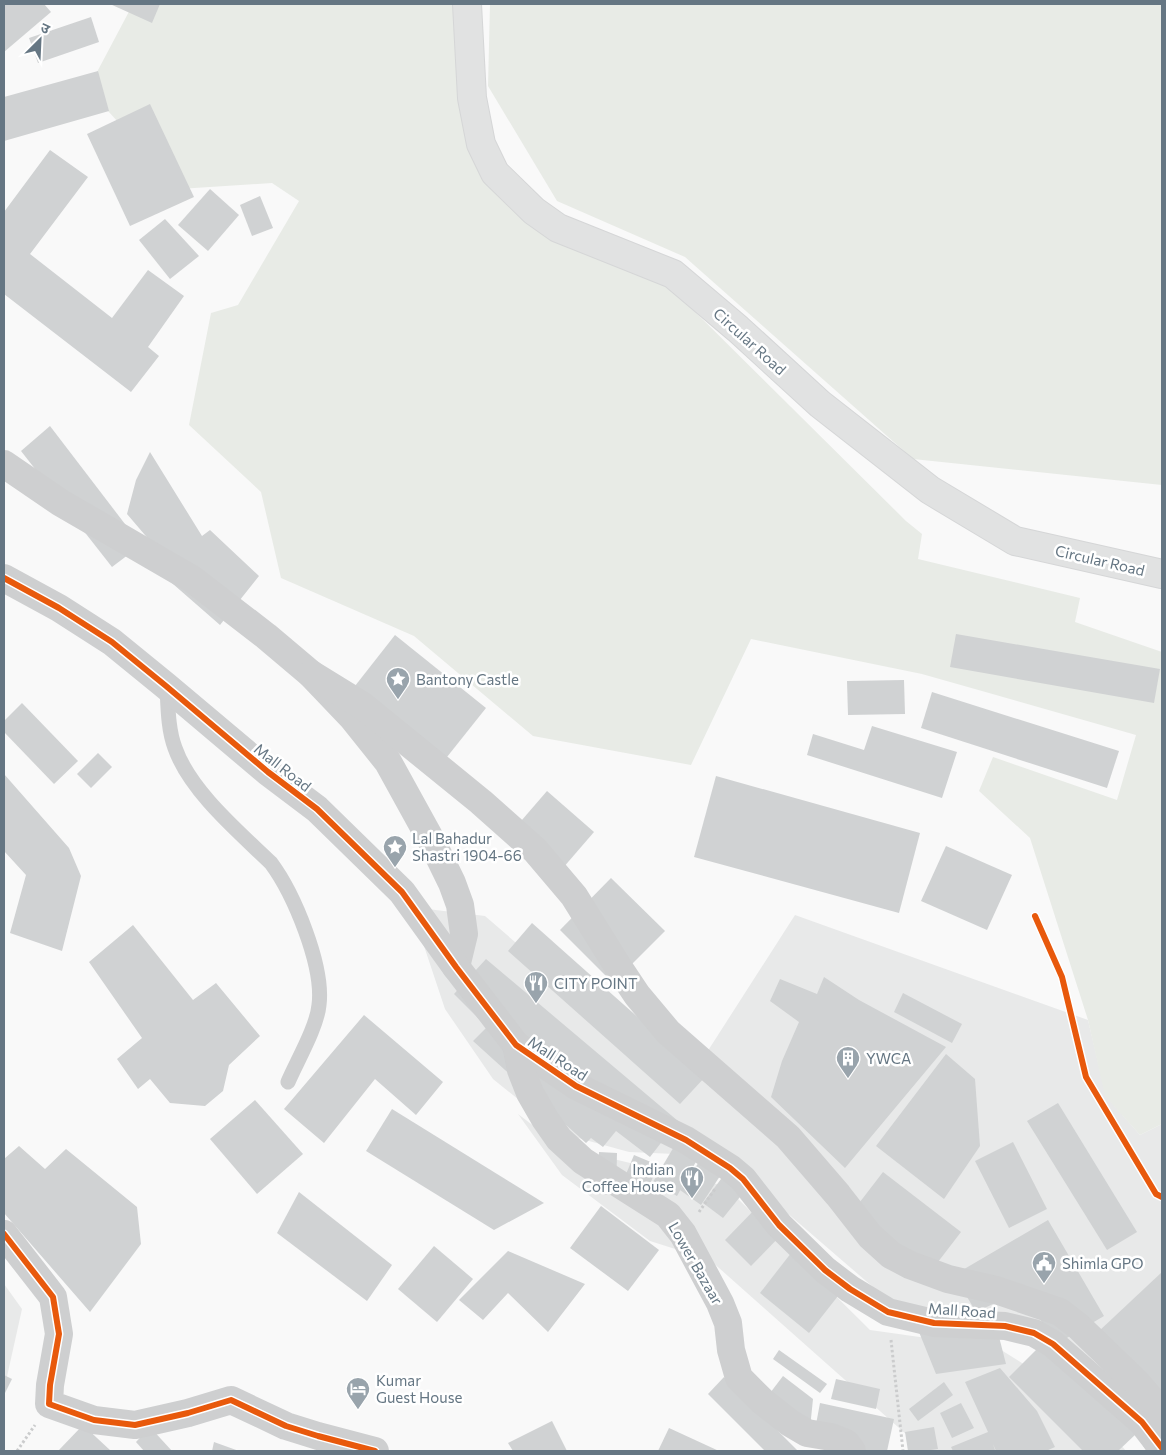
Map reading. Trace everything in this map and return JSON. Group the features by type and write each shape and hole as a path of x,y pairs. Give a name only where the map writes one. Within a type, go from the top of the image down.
{"main road":[{"name":"Circular Road","path":"467,4 472,98 480,144 494,173 534,211 558,228 673,274 738,329 820,404 930,490 1015,541 1162,574"}],"street":[{"path":"4,464 61,503 192,579 266,636 311,674 352,717 388,762 431,840 452,883 460,905 464,934 456,967"},
{"name":"Mall Road","path":"4,578 60,608 112,642 268,772 317,808 402,892 456,967 516,1045 576,1086 686,1140 730,1168 743,1179 779,1225 825,1270 850,1289 888,1312 934,1324 1005,1326 1034,1333 1053,1344 1142,1422 1159,1444"},
{"path":"311,674 363,706 474,796 535,850 574,896 632,987 668,1032 788,1137 870,1236 891,1254 910,1265 948,1279 996,1290 1060,1312 1078,1326 1136,1382 1156,1406 1160,1418 1159,1444"},
{"name":"Lower Bazaar","path":"516,1045 521,1070 530,1093 559,1139 583,1161 668,1215 683,1234 726,1316 739,1378 762,1402 790,1423 808,1432 831,1437 846,1443 852,1451"},
{"path":"4,1234 54,1297 59,1334 50,1385 50,1404 94,1420 135,1425 188,1413 231,1400 286,1426 375,1451"}],"lane":[{"path":"166,686 174,748 185,769 203,795 279,874 288,889 315,958 320,983 319,1006 311,1030 288,1082"}],"path":[{"path":"683,1234 730,1168"},
{"path":"888,1312 903,1451"},
{"path":"18,1451 50,1404"}],"shaded area":[{"path":"133,4 464,4 464,103 526,219 666,283 906,521 922,534 918,559 1080,598 1075,622 1162,652 1162,1124 1140,1135 1105,1096 1088,1020 1030,838 979,791 993,757 1117,800 1136,735 922,674 751,639 691,765 533,736 414,636 281,578 261,492 189,425 211,313 238,305 299,201 272,183 179,189 88,89"},
{"path":"490,4 1162,4 1162,485 913,459 685,257 557,201 488,86"},
{"path":"411,907 485,916 684,1088 795,915 1088,1020 1106,1096 1140,1135 1162,1124 1162,1450 1011,1330 895,1306 721,1156 629,1152 560,1133 493,1079 445,1009"},
{"path":"518,1114 560,1146 725,1186 870,1330 998,1348 1033,1370 1126,1451 925,1451 710,1260 650,1241 562,1175"},
{"path":"4,1284 22,1309 4,1390"}],"building":[{"path":"4,4 44,4 51,12 4,52"},
{"path":"110,4 160,4 152,23"},
{"path":"91,17 99,42 38,63 29,38"},
{"path":"98,71 109,111 4,141 4,97"},
{"path":"150,104 194,197 130,226 87,134"},
{"path":"50,150 88,177 30,254 112,318 148,270 184,296 148,347 159,356 131,392 4,294 4,212"},
{"path":"210,189 239,215 208,251 178,225"},
{"path":"260,196 273,228 252,236 240,205"},
{"path":"165,219 199,256 170,279 139,240"},
{"path":"50,426 141,545 112,567 21,451"},
{"path":"150,452 202,536 210,530 259,576 220,625 165,577 174,569 127,514 136,480"},
{"path":"956,634 1160,669 1154,703 950,667"},
{"path":"395,635 486,708 435,772 344,700"},
{"path":"904,680 905,714 848,715 847,681"},
{"path":"932,692 1119,751 1107,788 921,728"},
{"path":"22,703 78,761 54,784 4,732 4,721"},
{"path":"872,726 957,752 942,798 807,755 813,734 864,750"},
{"path":"98,753 112,767 91,788 77,774"},
{"path":"4,774 69,848 81,876 62,951 10,933 26,875 4,851"},
{"path":"716,776 920,833 899,913 694,857"},
{"path":"547,791 594,832 556,876 509,835"},
{"path":"946,846 1012,875 987,930 921,901"},
{"path":"611,878 665,931 613,983 560,930"},
{"path":"532,923 705,1077 680,1104 508,951"},
{"path":"133,925 193,1000 216,983 260,1036 229,1065 223,1091 205,1106 170,1103 150,1079 138,1089 117,1059 142,1038 89,962"},
{"path":"486,959 678,1121 650,1157 616,1131 603,1147 591,1138 586,1143 473,1041 487,1027 454,994"},
{"name":"YWCA","path":"824,977 859,1000 946,1047 845,1168 771,1097 782,1061 799,1022 770,1001 780,979 817,994"},
{"path":"903,993 962,1024 952,1043 894,1012"},
{"path":"364,1015 443,1082 416,1115 375,1079 324,1143 284,1109"},
{"path":"946,1054 975,1079 980,1146 944,1199 876,1146"},
{"path":"255,1100 303,1154 257,1194 210,1139"},
{"path":"1058,1103 1137,1232 1107,1250 1027,1121"},
{"path":"392,1109 544,1203 494,1230 366,1151"},
{"path":"1013,1142 1047,1209 1009,1228 975,1161"},
{"path":"675,1145 698,1158 677,1196 653,1182"},
{"path":"19,1146 45,1169 66,1149 137,1207 141,1244 90,1312 4,1213 4,1159"},
{"path":"599,1152 617,1153 616,1195 598,1194"},
{"path":"634,1155 658,1165 643,1201 619,1191"},
{"path":"699,1162 720,1176 701,1205 680,1190"},
{"path":"727,1171 748,1187 723,1218 703,1203"},
{"path":"883,1172 961,1232 931,1271 853,1211"},
{"path":"299,1192 392,1265 367,1301 277,1233"},
{"path":"760,1204 786,1230 751,1266 725,1240"},
{"path":"601,1206 659,1250 628,1291 570,1248"},
{"path":"1048,1220 1104,1316 1055,1345 1023,1290 976,1312 954,1275"},
{"path":"434,1246 473,1279 437,1322 398,1289"},
{"path":"795,1248 845,1287 809,1333 760,1293"},
{"path":"508,1251 585,1284 548,1332 508,1293 483,1320 459,1300"},
{"path":"1162,1272 1162,1412 1153,1422 1082,1347"},
{"path":"997,1329 1006,1364 936,1374 919,1332"},
{"path":"1044,1342 1136,1434 1118,1451 1083,1451 1009,1377"},
{"path":"779,1350 827,1384 820,1393 773,1359"},
{"path":"1000,1368 1037,1411 1055,1447 1046,1451 996,1451 993,1444 995,1450 993,1451 953,1451 951,1447 988,1432 965,1382"},
{"path":"4,1375 12,1379 4,1395"},
{"path":"783,1376 813,1399 809,1438 764,1401"},
{"path":"724,1377 798,1451 765,1451 708,1394"},
{"path":"836,1379 880,1389 876,1409 831,1399"},
{"path":"944,1382 953,1395 918,1421 909,1409"},
{"path":"820,1403 894,1419 887,1451 866,1451 813,1440"},
{"path":"961,1403 974,1428 952,1438 940,1413"},
{"path":"552,1421 567,1451 513,1451 508,1443"},
{"path":"83,1425 111,1451 58,1451"},
{"path":"150,1427 172,1451 144,1451 136,1442"},
{"path":"934,1427 938,1449 908,1451 905,1432"},
{"path":"669,1428 719,1451 658,1451"},
{"path":"214,1442 239,1451 212,1451"}],"cycle path":[{"path":"4,578 59,608 112,642 268,772 317,809 402,892 456,967 516,1045 576,1086 686,1140 730,1168 743,1179 779,1225 825,1270 850,1289 888,1312 934,1323 1005,1326 1034,1333 1053,1344 1142,1422 1162,1448"},
{"path":"1035,916 1062,977 1086,1077 1156,1194 1162,1197"},
{"path":"4,1234 53,1297 59,1334 50,1385 49,1404 94,1420 135,1425 188,1413 231,1400 286,1426 375,1451"}],"place":[{"name":"Bantony Castle","path":"398,700"},
{"name":"Lal Bahadur Shastri 1904-66","path":"395,868"},
{"name":"CITY POINT","path":"536,1004"},
{"name":"YWCA","path":"848,1079"},
{"name":"Indian Coffee House","path":"692,1199"},
{"name":"Shimla GPO","path":"1044,1284"},
{"name":"Kumar Guest House","path":"358,1410"}]}
